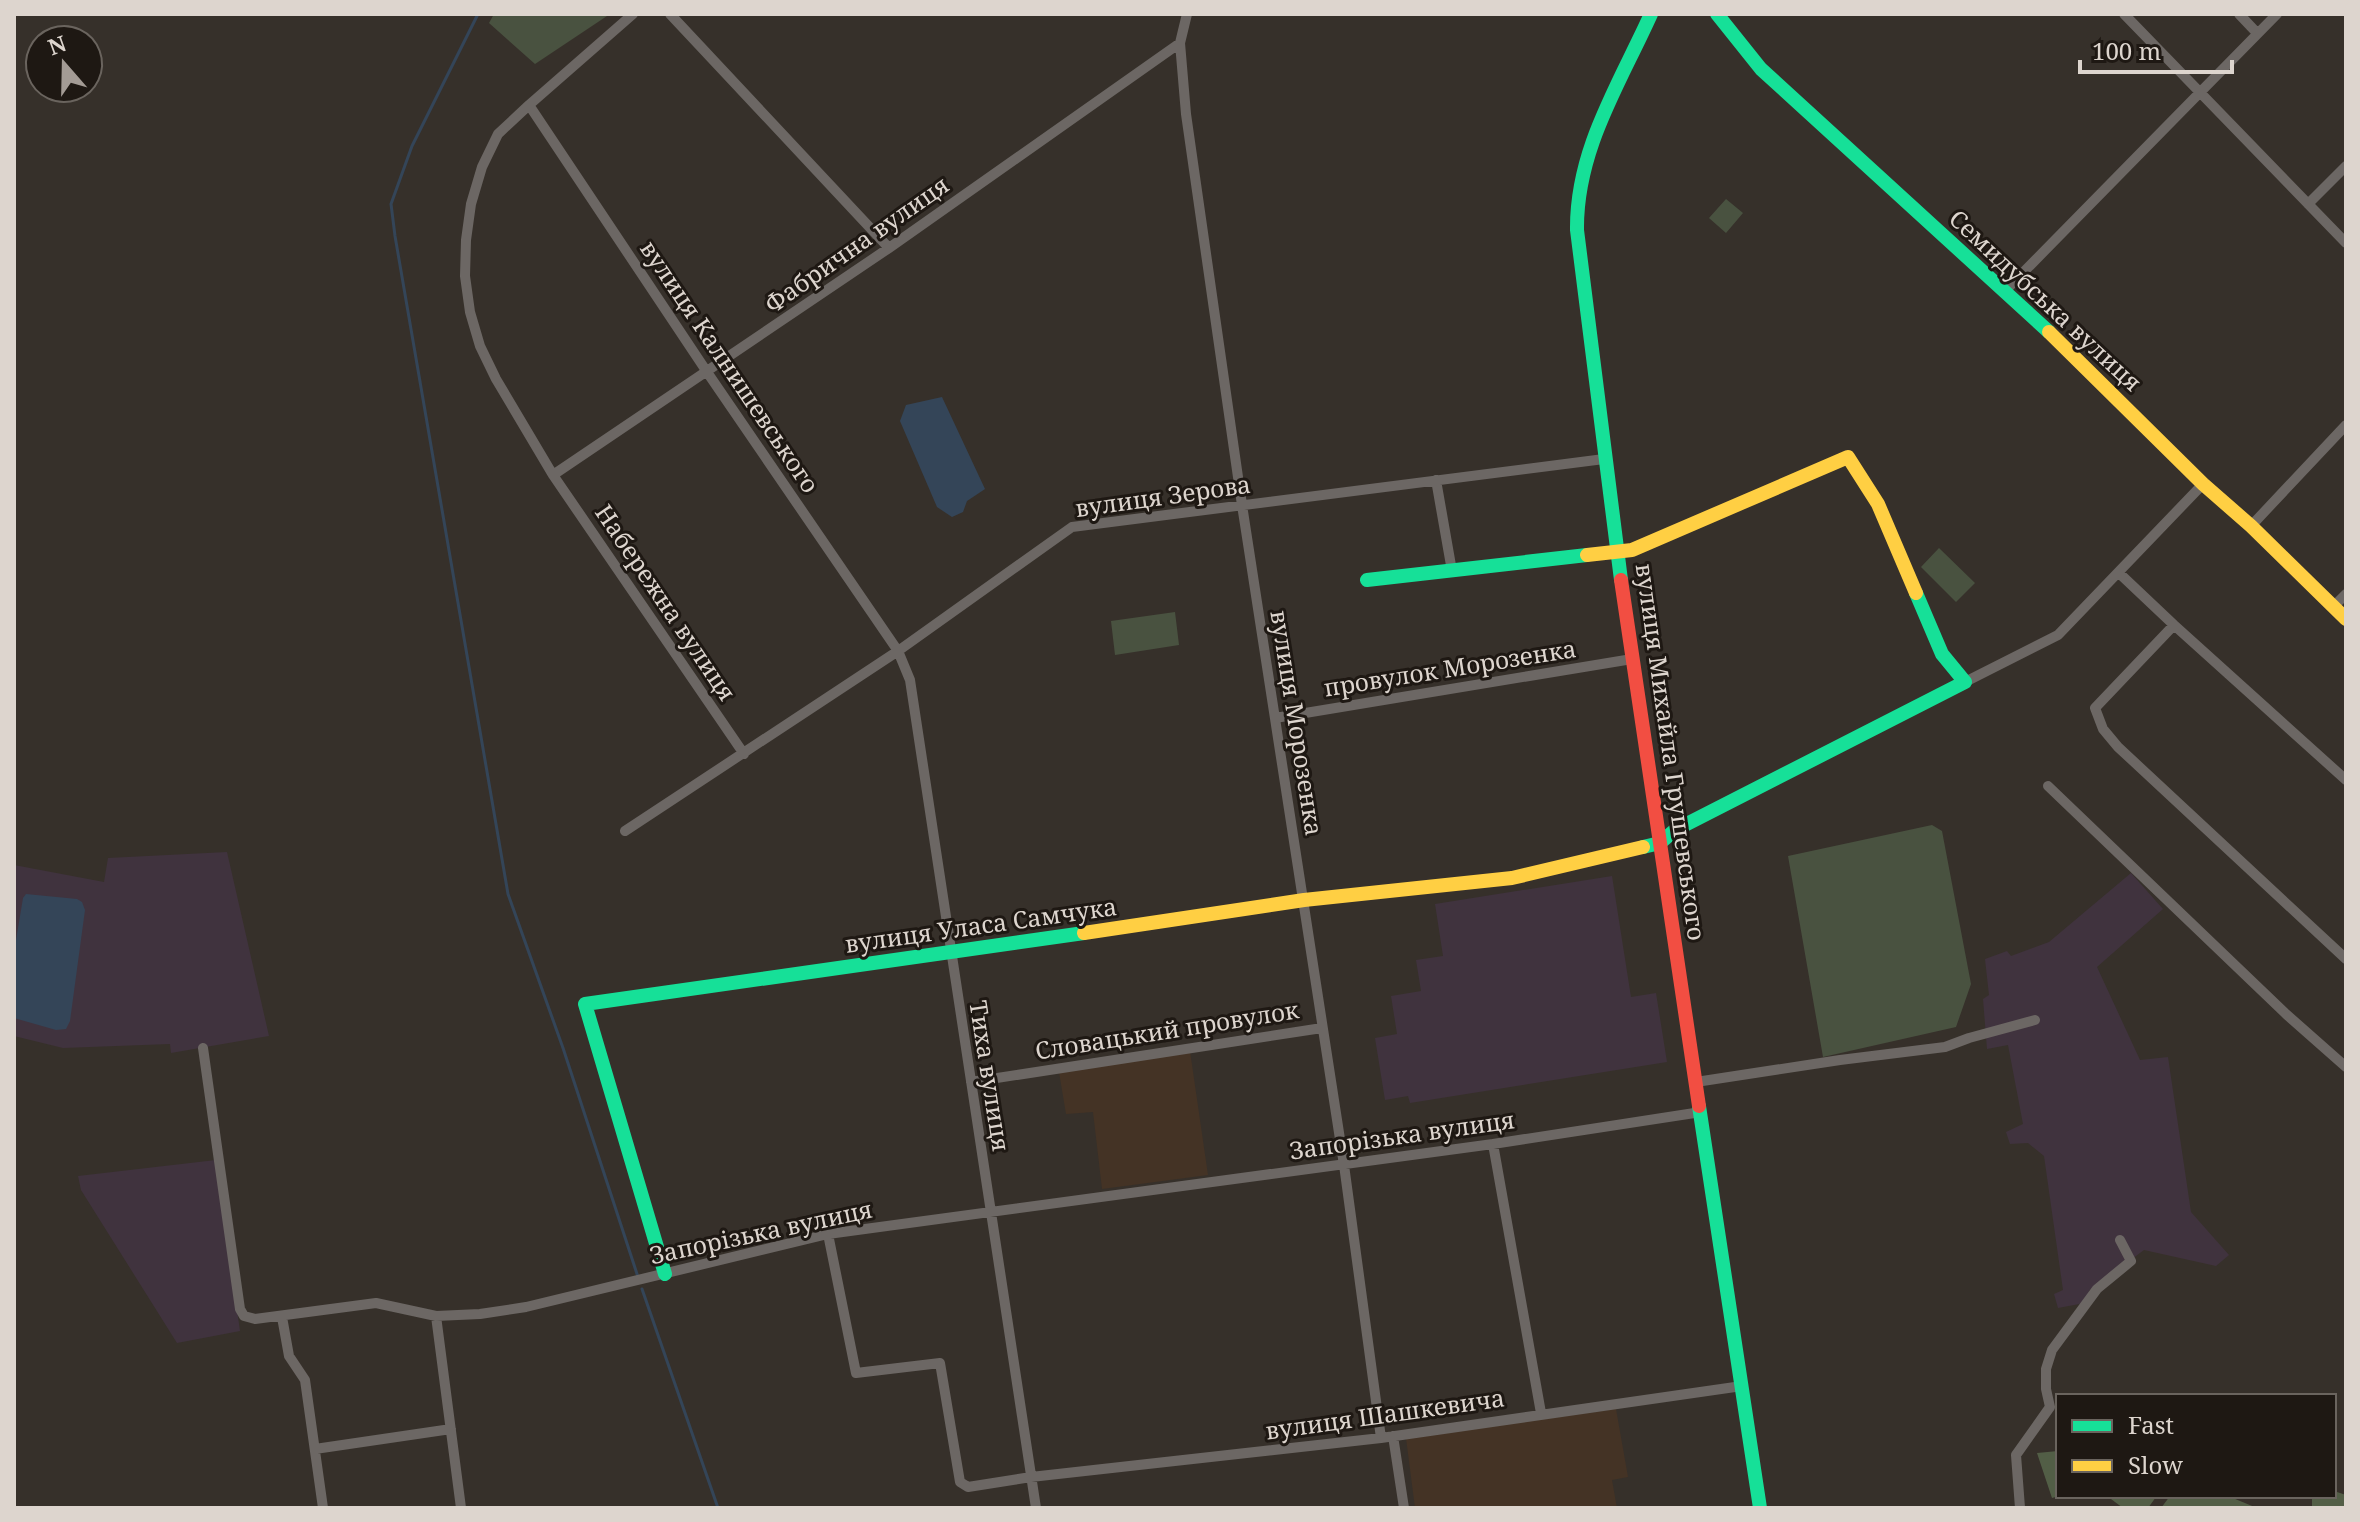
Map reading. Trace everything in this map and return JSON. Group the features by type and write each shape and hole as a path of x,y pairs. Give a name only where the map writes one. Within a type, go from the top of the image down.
{"street":[{"name":"Набережна вулиця","path":"633,14 498,134 482,167 471,204 465,276 470,312 480,346 496,379 553,475 744,754"},
{"path":"670,14 889,248"},
{"name":"вулиця Морозенка","path":"1187,14 1180,43 1186,114 1242,505 1344,1165 1381,1438"},
{"name":"вулиця Михайла Грушевського","path":"1651,14 1608,105 1584,168 1578,195 1577,230 1632,659 1760,1508"},
{"name":"Семидубська вулиця","path":"1717,14 1761,69 2005,291 2346,619"},
{"path":"2124,14 2346,243"},
{"path":"2239,14 2257,33"},
{"path":"2005,291 2277,14"},
{"name":"Фабрична вулиця","path":"553,475 889,248 1180,43"},
{"name":"вулиця Калнишевського","path":"529,105 898,651"},
{"path":"2308,204 2346,166"},
{"path":"2251,526 2346,425"},
{"path":"1367,580 1632,550 1848,457 1878,504 1942,654 1965,682"},
{"name":"вулиця Зерова","path":"625,831 898,651 1072,527 1604,459"},
{"path":"1436,480 1452,571"},
{"path":"1660,843 1675,830 1766,782 2058,635 2203,484"},
{"path":"2119,573 2346,780"},
{"path":"2333,607 2346,594"},
{"path":"2174,625 2095,708 2103,729 2118,747 2346,959"},
{"name":"Тиха вулиця","path":"898,651 910,680 1036,1508"},
{"name":"провулок Морозенка","path":"1275,718 1632,659"},
{"path":"2048,786 2286,1014 2346,1067"},
{"name":"вулиця Уласа Самчука","path":"665,1274 585,1004 1304,900 1512,878 1660,843"},
{"path":"1696,1082 1945,1047 2035,1020"},
{"name":"Словацький провулок","path":"971,1082 1322,1028"},
{"name":"Запорізька вулиця","path":"203,1048 240,1309 249,1319 376,1303 436,1316 480,1314 526,1307 828,1234 1344,1165 1701,1112"},
{"path":"1493,1144 1541,1413"},
{"name":"вулиця Шашкевича","path":"828,1234 856,1373 940,1363 960,1482 968,1487 1031,1477 1381,1438 1742,1386"},
{"path":"2020,1508 2016,1455 2050,1407 2046,1369 2052,1350 2097,1289 2131,1261 2120,1240"},
{"path":"436,1316 461,1508"},
{"path":"282,1317 289,1356 305,1380 323,1508"},
{"path":"315,1449 451,1429"},
{"path":"1393,1436 1404,1508"}],"shaded area":[{"path":"227,852 269,1036 171,1053 170,1044 63,1048 14,1036 14,865 104,882 108,858"},
{"path":"2131,873 2163,909 2097,967 2140,1060 2168,1057 2191,1212 2229,1255 2216,1266 2144,1250 2089,1291 2090,1302 2058,1308 2054,1294 2063,1290 2044,1156 2028,1143 2010,1144 2006,1132 2023,1124 2008,1045 1987,1049 1983,999 1989,995 1985,959 2007,951 2011,956 2049,942"},
{"path":"1612,876 1631,997 1656,993 1667,1062 1410,1103 1408,1096 1385,1100 1375,1038 1397,1034 1391,996 1421,991 1416,960 1443,956 1435,904"},
{"path":"1190,1051 1208,1175 1102,1189 1093,1112 1066,1114 1059,1072"},
{"path":"216,1160 240,1331 177,1343 81,1190 78,1176"},
{"path":"1616,1409 1628,1477 1612,1480 1617,1508 1415,1508 1406,1438"}],"green space":[{"path":"494,14 610,14 535,64 489,23"},
{"path":"1726,199 1743,213 1726,233 1709,218"},
{"path":"1939,548 1975,583 1956,602 1921,567"},
{"path":"1175,612 1179,645 1115,655 1111,621"},
{"path":"1932,825 1942,831 1971,984 1956,1027 1823,1057 1788,856"},
{"path":"2056,1451 2056,1497 2052,1498 2037,1453"},
{"path":"2336,1492 2346,1495 2346,1508 2312,1508 2312,1498 2336,1498"},
{"path":"2110,1498 2155,1498 2148,1508 2123,1508"},
{"path":"2168,1498 2233,1498 2257,1508 2161,1508"}],"water":[{"path":"942,397 985,489 967,501 963,512 952,517 937,507 900,421 906,405"},
{"path":"26,894 77,899 85,910 70,1021 66,1029 56,1030 14,1018 14,952"}],"waterway":[{"path":"478,14 412,146 391,204 395,236 508,894 563,1048 638,1277"},
{"path":"642,1289 718,1508"}],"traffic: fast":[{"path":"1621,580 1577,230 1584,172 1592,145 1613,92 1651,14"},
{"path":"1717,14 1761,69 2049,332"},
{"path":"1367,580 1587,555"},
{"path":"1643,847 1660,843 1675,830 1965,682 1942,654 1916,593"},
{"path":"665,1274 585,1004 1084,933"},
{"path":"1699,1106 1760,1508"}],"traffic: slow":[{"path":"2049,332 2346,619"},
{"path":"1587,555 1632,550 1848,457 1878,504 1916,593"},
{"path":"1084,933 1304,900 1512,878 1643,847"}],"traffic: jam":[{"path":"1621,580 1699,1106"}]}
